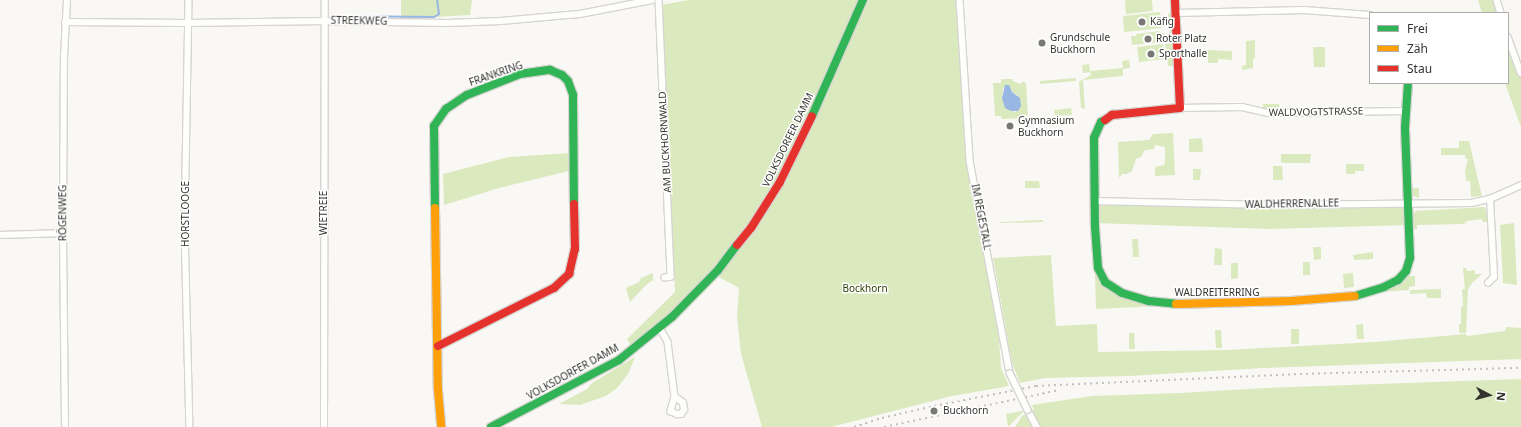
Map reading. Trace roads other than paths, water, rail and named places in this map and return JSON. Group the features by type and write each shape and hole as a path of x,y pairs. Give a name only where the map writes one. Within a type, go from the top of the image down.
{"street":[{"name":"RÖGENWEG","path":"65,427 63,233 65,22 67,0"},
{"name":"HORSTLOOGE","path":"189,0 185,226 190,427"},
{"name":"WIETREIE","path":"324,427 325,0"},
{"name":"STREEKWEG","path":"65,22 189,23 324,21 447,23 501,21 580,14 652,0"},
{"name":"AM BUCKHORNWALD","path":"658,0 671,277 665,278"},
{"name":"VOLKSDORFER DAMM","path":"491,427 620,360 660,328 718,270 741,242 767,204 794,156 863,0"},
{"name":"IM REGESTALL","path":"960,0 970,161 1010,373 1037,427"},
{"path":"1175,0 1177,13 1180,108"},
{"path":"1498,0 1501,12"},
{"path":"1177,13 1304,10 1369,15"},
{"path":"1509,40 1521,73"},
{"name":"FRANKRING","path":"438,346 554,288 569,274 575,249 573,95 568,81 562,75 550,70 520,74 467,95 446,110 434,126 438,390 440,427"},
{"name":"WALDREITERRING","path":"1180,108 1119,114 1108,117 1102,122 1094,138 1095,223 1098,268 1105,282 1115,290 1122,293 1158,302 1198,305 1326,299 1354,296 1375,291 1392,284 1402,275 1408,266 1410,258 1405,111 1408,84"},
{"name":"WALDVOGTSTRASSE","path":"1180,108 1242,108 1268,113 1405,111"},
{"name":"WALDHERRENALLEE","path":"1095,201 1264,205 1471,203 1490,200 1521,185"},
{"path":"1488,283 1494,277 1490,200"},
{"path":"0,235 63,233"},
{"path":"660,328 668,342 675,397"}],"water":[{"path":"1005,85 1009,85 1012,92 1020,98 1021,106 1018,111 1011,111 1005,108 1002,98"}],"waterway":[{"path":"339,16 434,17 439,14 437,0"}],"railway":[{"path":"854,427 882,418 934,406 1036,386 1300,374 1521,368"},
{"path":"884,427 1059,390"}],"place":[{"name":"Käfig","path":"1142,22"},
{"name":"Roter Platz","path":"1148,39"},
{"name":"Grundschule Buckhorn","path":"1042,43"},
{"name":"Sporthalle","path":"1151,54"},
{"name":"Gymnasium Buckhorn","path":"1010,126"},
{"name":"Buckhorn","path":"934,411"}],"park label":[{"name":"Bockhorn","path":"865,289"}]}
